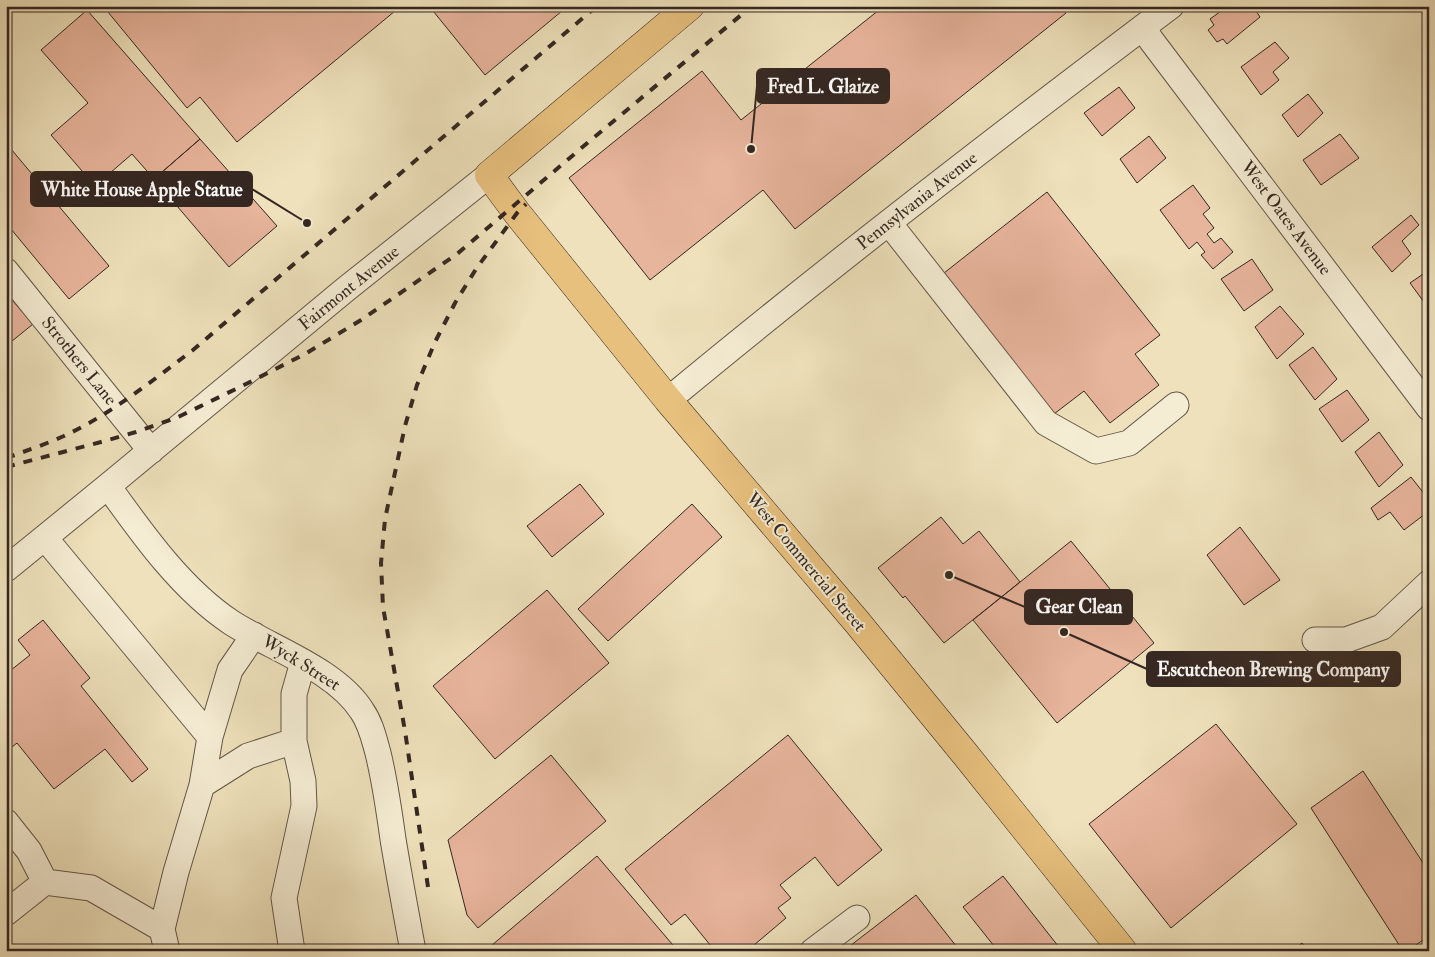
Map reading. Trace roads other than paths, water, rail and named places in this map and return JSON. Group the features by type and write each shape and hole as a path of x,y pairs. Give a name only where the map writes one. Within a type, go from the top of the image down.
{"main road":[{"name":"Fairmont Avenue","path":"489,175 690,6"},
{"name":"West Commercial Street","path":"489,175 517,213 668,400 857,622 1123,951"}],"street":[{"name":"Pennsylvania Avenue","path":"668,400 753,330 889,223 1171,6"},
{"name":"West Oates Avenue","path":"1143,27 1429,408"},
{"name":"Fairmont Avenue","path":"6,569 489,175"},
{"path":"889,223 1046,423 1096,451 1129,443 1176,405"},
{"name":"Strothers Lane","path":"6,271 151,451"},
{"name":"Wyck Street","path":"108,486 136,524 204,602 232,623 336,682 351,696 363,712 372,731 385,782 413,951"},
{"path":"44,538 210,737"},
{"path":"1315,640 1346,640 1382,627 1429,582"},
{"path":"6,913 45,882 92,888 165,940 176,872 202,785 210,737 230,670 254,635"},
{"path":"292,951 284,898 304,806 303,781 294,741 294,694 303,662"},
{"path":"202,785 248,756 294,741"},
{"path":"6,822 29,851 45,882"},
{"path":"813,951 857,918"}],"railway":[{"path":"6,458 64,436 98,418 193,350 597,6"},
{"path":"6,467 136,432 176,418 305,354 361,320 457,254 752,6"},
{"path":"428,887 405,731 383,607 381,563 385,519 405,426 417,385 435,342 455,303 476,269 517,213 526,204"}],"place":[{"name":"Fred L. Glaize","path":"751,149"},
{"name":"White House Apple Statue","path":"307,223"},
{"name":"Gear Clean","path":"949,575"},
{"name":"Escutcheon Brewing Company","path":"1064,632"}]}
